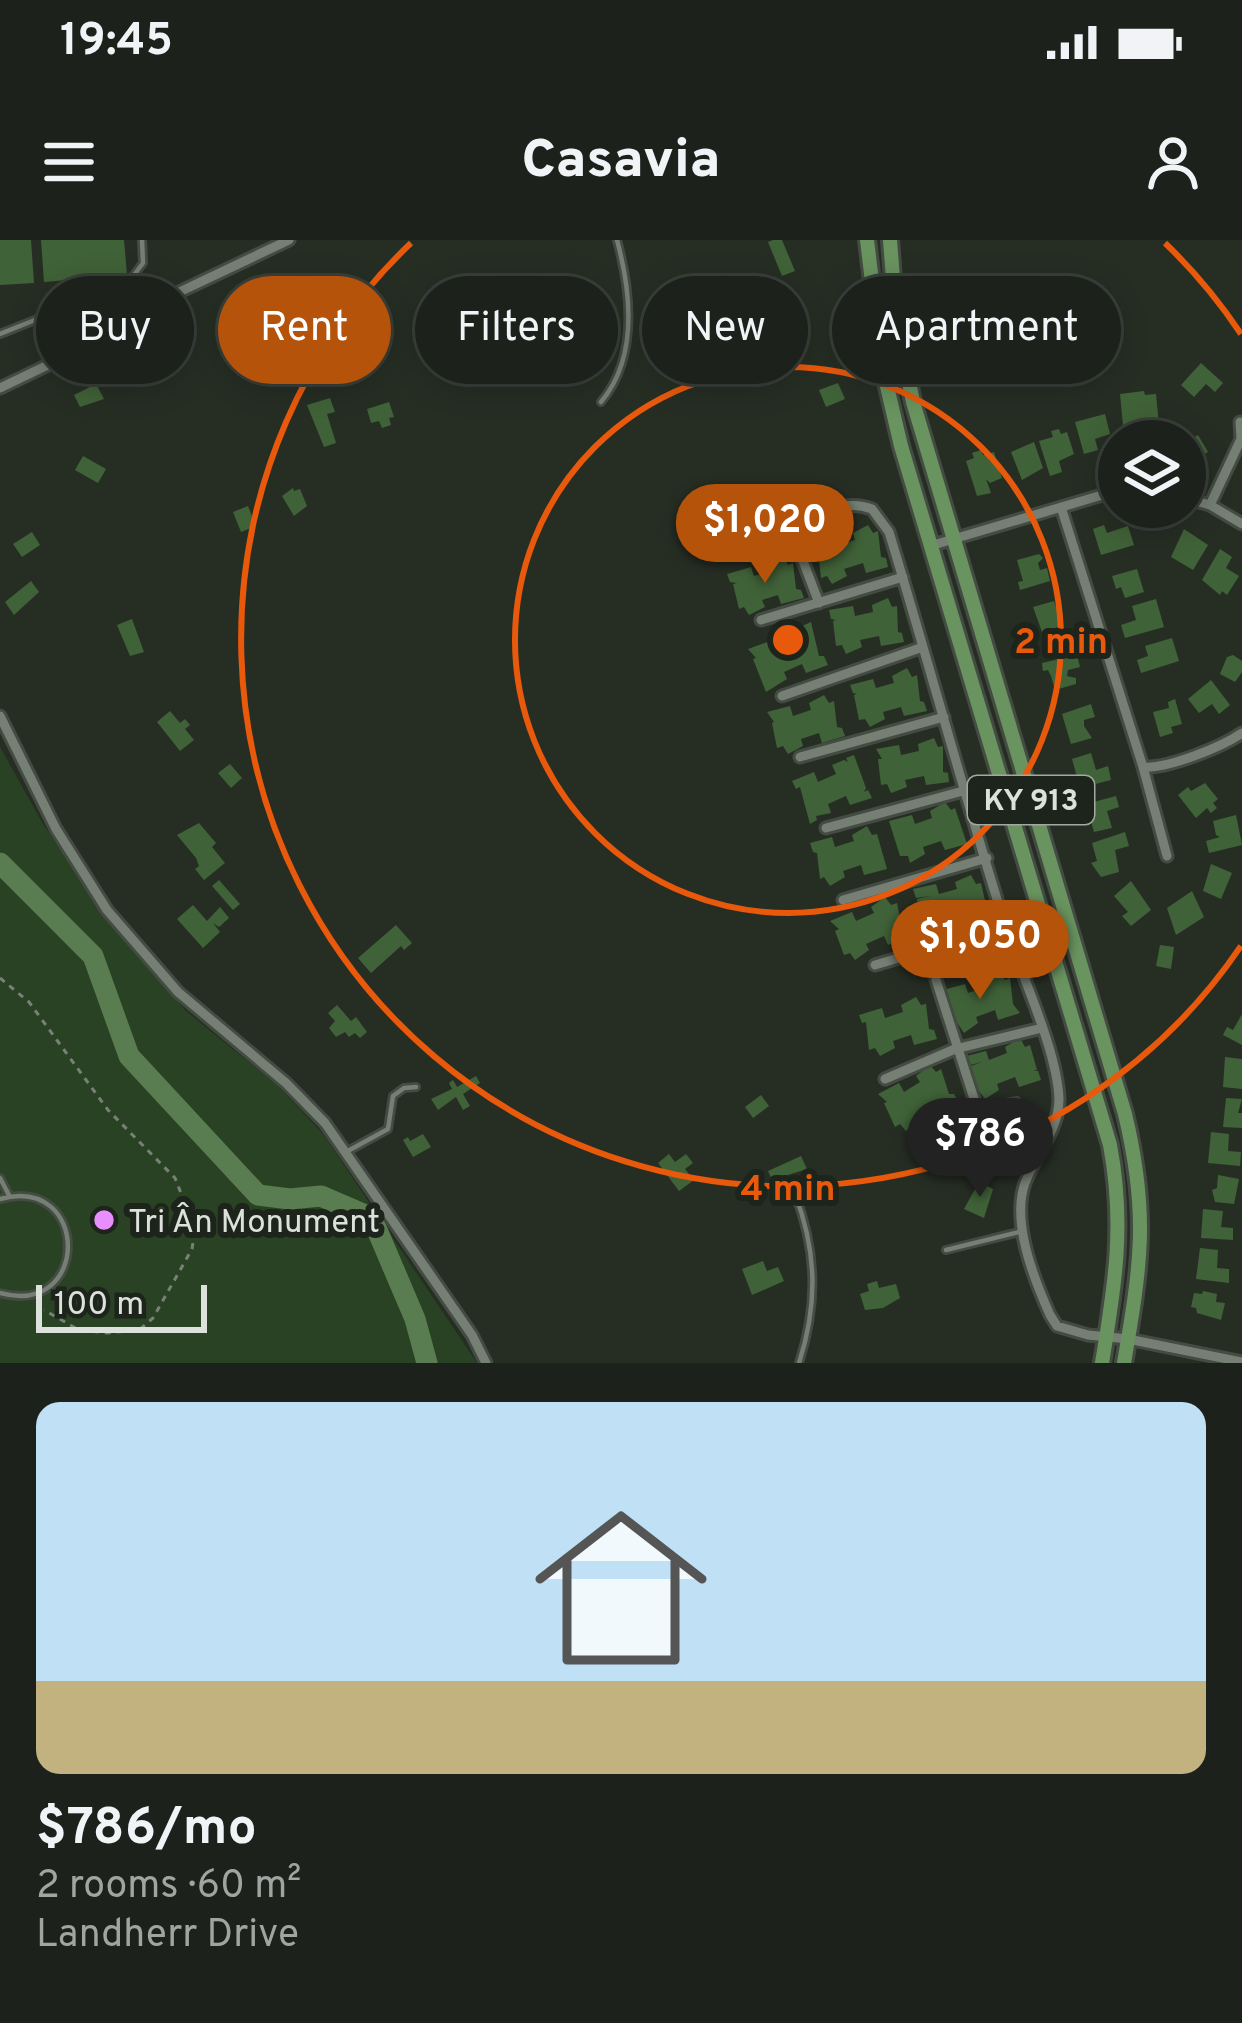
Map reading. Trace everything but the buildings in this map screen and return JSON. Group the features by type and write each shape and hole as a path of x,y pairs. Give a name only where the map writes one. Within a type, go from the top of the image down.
{"main road":[{"name":"KY 913","path":"867,240 882,365 930,546 1110,1145 1119,1242 1116,1290 1102,1363"},
{"name":"KY 913","path":"890,240 904,360 1137,1166 1142,1262 1124,1363"}],"street":[{"path":"0,388 98,341 173,295 289,240"},
{"path":"1210,505 1241,439 1240,422"},
{"path":"930,546 1098,496"},
{"path":"819,603 795,540 814,518 847,504 872,509 883,518 903,577 963,791 1042,1028 1059,1100 1048,1139 1024,1185 1023,1231 1042,1298 1057,1326 1242,1362"},
{"path":"1206,504 1242,524"},
{"path":"1061,507 1167,856"},
{"path":"761,620 903,577"},
{"path":"782,696 923,647"},
{"path":"0,716 56,830 127,934 193,1006 311,1106 472,1335 486,1363"},
{"path":"800,757 944,717"},
{"path":"1143,767 1151,769 1242,734"},
{"path":"826,828 963,791"},
{"path":"843,900 986,858"},
{"path":"875,965 1006,926"},
{"path":"935,980 977,1108"},
{"path":"885,1078 955,1048 1042,1028"}],"lane":[{"path":"0,334 128,283 142,263 142,240"},
{"path":"601,402 620,368 628,335 624,273 616,240"},
{"path":"346,1152 388,1129 392,1096 416,1087"},
{"path":"927,1130 977,1108 1016,1101"},
{"path":"0,1178 10,1196"},
{"path":"796,1194 809,1232 815,1281 799,1363"},
{"path":"0,1199 32,1197 51,1207 64,1224 68,1255 60,1275 45,1289 25,1296 0,1293"},
{"path":"946,1250 1023,1231"}],"path":[{"path":"0,978 29,1002 108,1110 175,1178 195,1229 192,1249 153,1318 140,1330 79,1330 44,1310"}],"green space":[{"path":"0,747 43,824 117,932 186,1011 277,1085 323,1134 477,1363 0,1363"}],"waterway":[{"path":"0,863 93,956 129,1056 258,1195 321,1196 372,1218 415,1319 427,1363"}],"place":[{"name":"Tri Ân Monument","path":"104,1220"}]}
